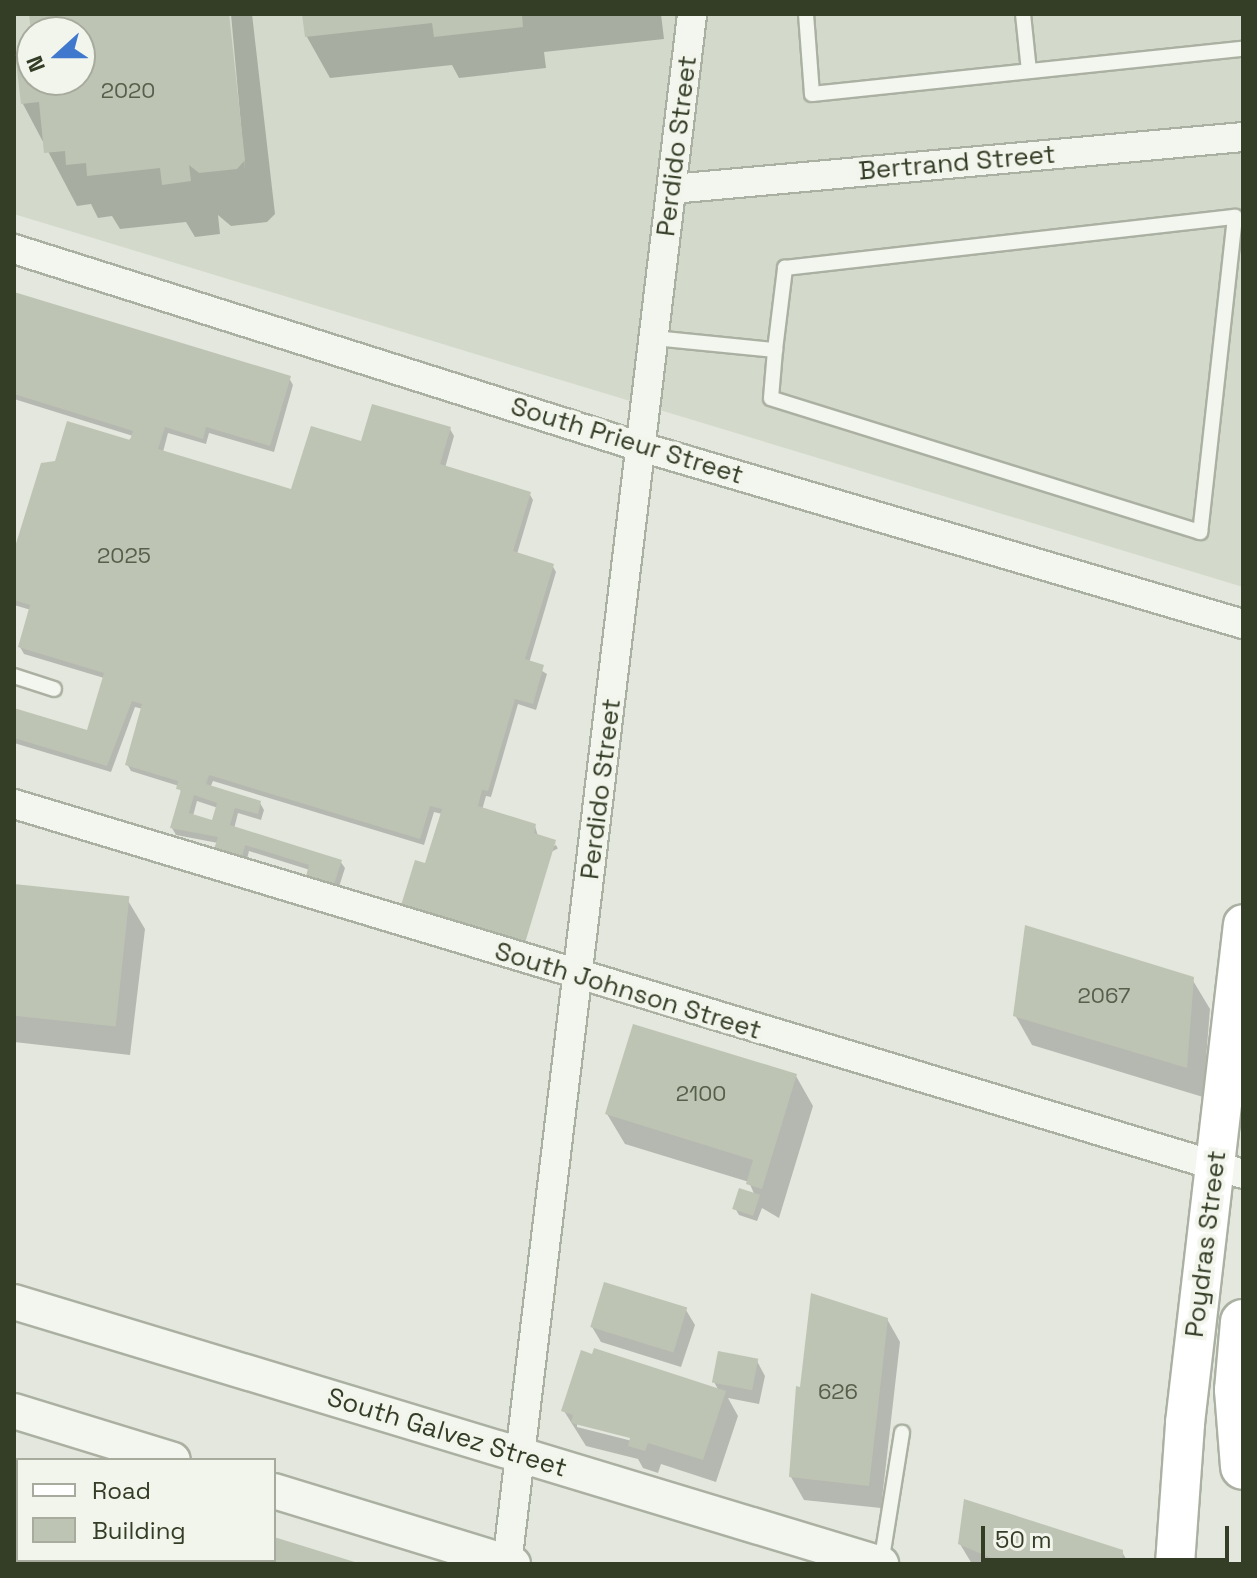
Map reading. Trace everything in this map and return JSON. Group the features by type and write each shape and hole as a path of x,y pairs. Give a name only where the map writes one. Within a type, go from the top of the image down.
{"highway":[{"path":"1243,1322 1237,1390 1243,1467"}],"main road":[{"name":"Poydras Street","path":"1175,1564 1229,1170 1243,924"}],"street":[{"name":"Perdido Street","path":"509,1563 519,1455 579,977 692,14"},
{"name":"Bertrand Street","path":"672,189 1243,137"},
{"name":"South Prieur Street","path":"14,249 641,447 1243,624"},
{"name":"South Johnson Street","path":"14,804 579,977 1229,1170"},
{"name":"South Galvez Street","path":"14,1302 881,1564"},
{"path":"14,1411 167,1458"},
{"path":"276,1492 509,1563"}],"lane":[{"path":"806,14 812,94 1243,49"},
{"path":"1023,14 1029,71"},
{"path":"1235,217 1200,532 771,398 775,350 785,268 1235,217"},
{"path":"654,338 775,350"},
{"path":"14,676 54,689"},
{"path":"881,1564 902,1433"}],"shaded area":[{"path":"14,14 1243,14 1243,587 14,214"}],"building":[{"path":"229,14 245,160 237,169 199,173 189,165 191,181 162,185 160,168 87,176 86,163 66,165 65,151 44,153 39,102 21,104 20,96 96,96 96,16 29,16"},
{"path":"302,14 522,14 523,27 434,37 432,23 305,37"},
{"path":"14,292 291,376 270,446 206,427 203,439 165,427 158,449 291,489 311,426 361,441 372,404 451,427 440,464 531,492 513,551 554,564 525,659 544,665 533,704 515,699 488,791 482,790 478,806 536,824 534,833 556,840 522,953 398,915 415,860 425,863 442,809 430,806 420,839 209,775 206,784 261,801 258,814 235,808 230,825 342,860 334,884 306,876 309,865 245,845 242,857 214,849 218,837 170,828 181,790 176,789 178,781 125,765 142,704 132,701 107,766 14,738 14,708 87,730 104,673 18,647 30,605 14,600 14,550 41,463 55,461 67,421 130,440 133,431 14,394","holes":["194,795 217,803 212,820 189,813"]},
{"path":"14,884 129,896 116,1026 14,1016"},
{"path":"1025,925 1194,977 1187,1068 1013,1016"},
{"path":"633,1024 797,1074 762,1189 746,1184 753,1160 605,1114"},
{"path":"739,1188 760,1195 753,1216 732,1209"},
{"path":"604,1282 687,1307 673,1352 590,1327"},
{"path":"811,1293 888,1318 869,1486 789,1477 796,1386 800,1387"},
{"path":"594,1348 726,1391 703,1460 648,1443 645,1451 628,1446 630,1438 571,1423 573,1415 561,1411 581,1350 592,1354"},
{"path":"718,1351 758,1359 752,1390 712,1382"},
{"path":"964,1499 1123,1550 1122,1564 996,1560 958,1544"},
{"path":"276,1538 358,1563 358,1564 254,1564 276,1562"}]}
